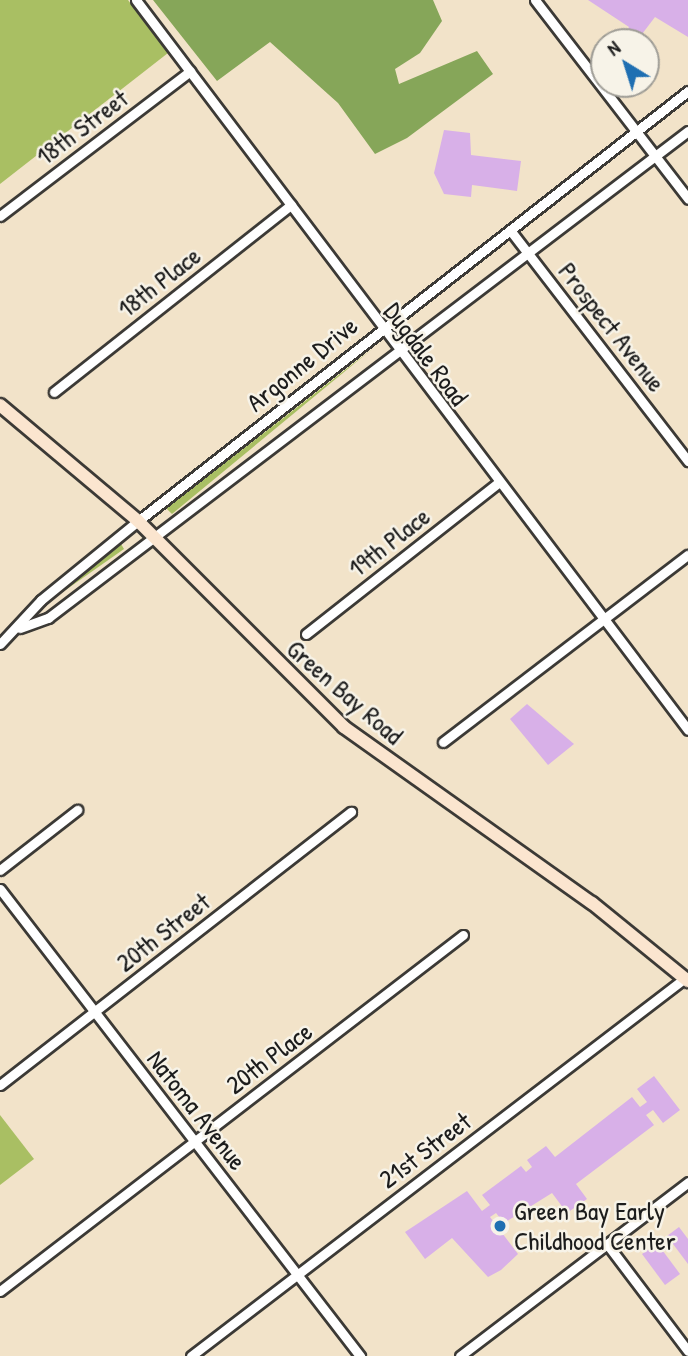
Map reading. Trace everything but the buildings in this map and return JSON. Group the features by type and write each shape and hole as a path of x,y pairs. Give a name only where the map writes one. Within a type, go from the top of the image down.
{"main road":[{"name":"Green Bay Road","path":"0,405 138,521 305,694 449,804 592,903 686,980"}],"street":[{"name":"Dugdale Road","path":"136,0 380,328 688,730"},
{"path":"535,0 688,199"},
{"name":"18th Street","path":"0,216 190,71"},
{"name":"Argonne Drive","path":"0,644 18,629 41,600 138,521 380,328 688,91"},
{"name":"Argonne Drive","path":"18,629 48,618 396,349 688,131"},
{"name":"18th Place","path":"54,392 290,205"},
{"name":"Prospect Avenue","path":"510,230 688,461"},
{"name":"19th Place","path":"306,634 498,483"},
{"path":"443,742 688,555"},
{"path":"0,870 76,810"},
{"name":"20th Street","path":"0,1085 351,812"},
{"name":"Natoma Avenue","path":"0,889 360,1356"},
{"name":"20th Place","path":"0,1291 463,935"},
{"name":"21st Street","path":"191,1356 686,980"},
{"path":"460,1356 688,1182"},
{"path":"607,1244 688,1351"}],"green space":[{"path":"0,0 128,0 168,53 0,184"},
{"path":"153,0 433,0 442,21 420,53 395,69 399,84 477,51 493,74 407,138 375,154 338,103 270,42 217,81"},
{"path":"372,349 172,514 166,508 278,422"},
{"path":"121,544 124,549 40,608"},
{"path":"0,1115 34,1159 0,1185"}],"place":[{"name":"Green Bay Early Childhood Center","path":"500,1226"}]}
